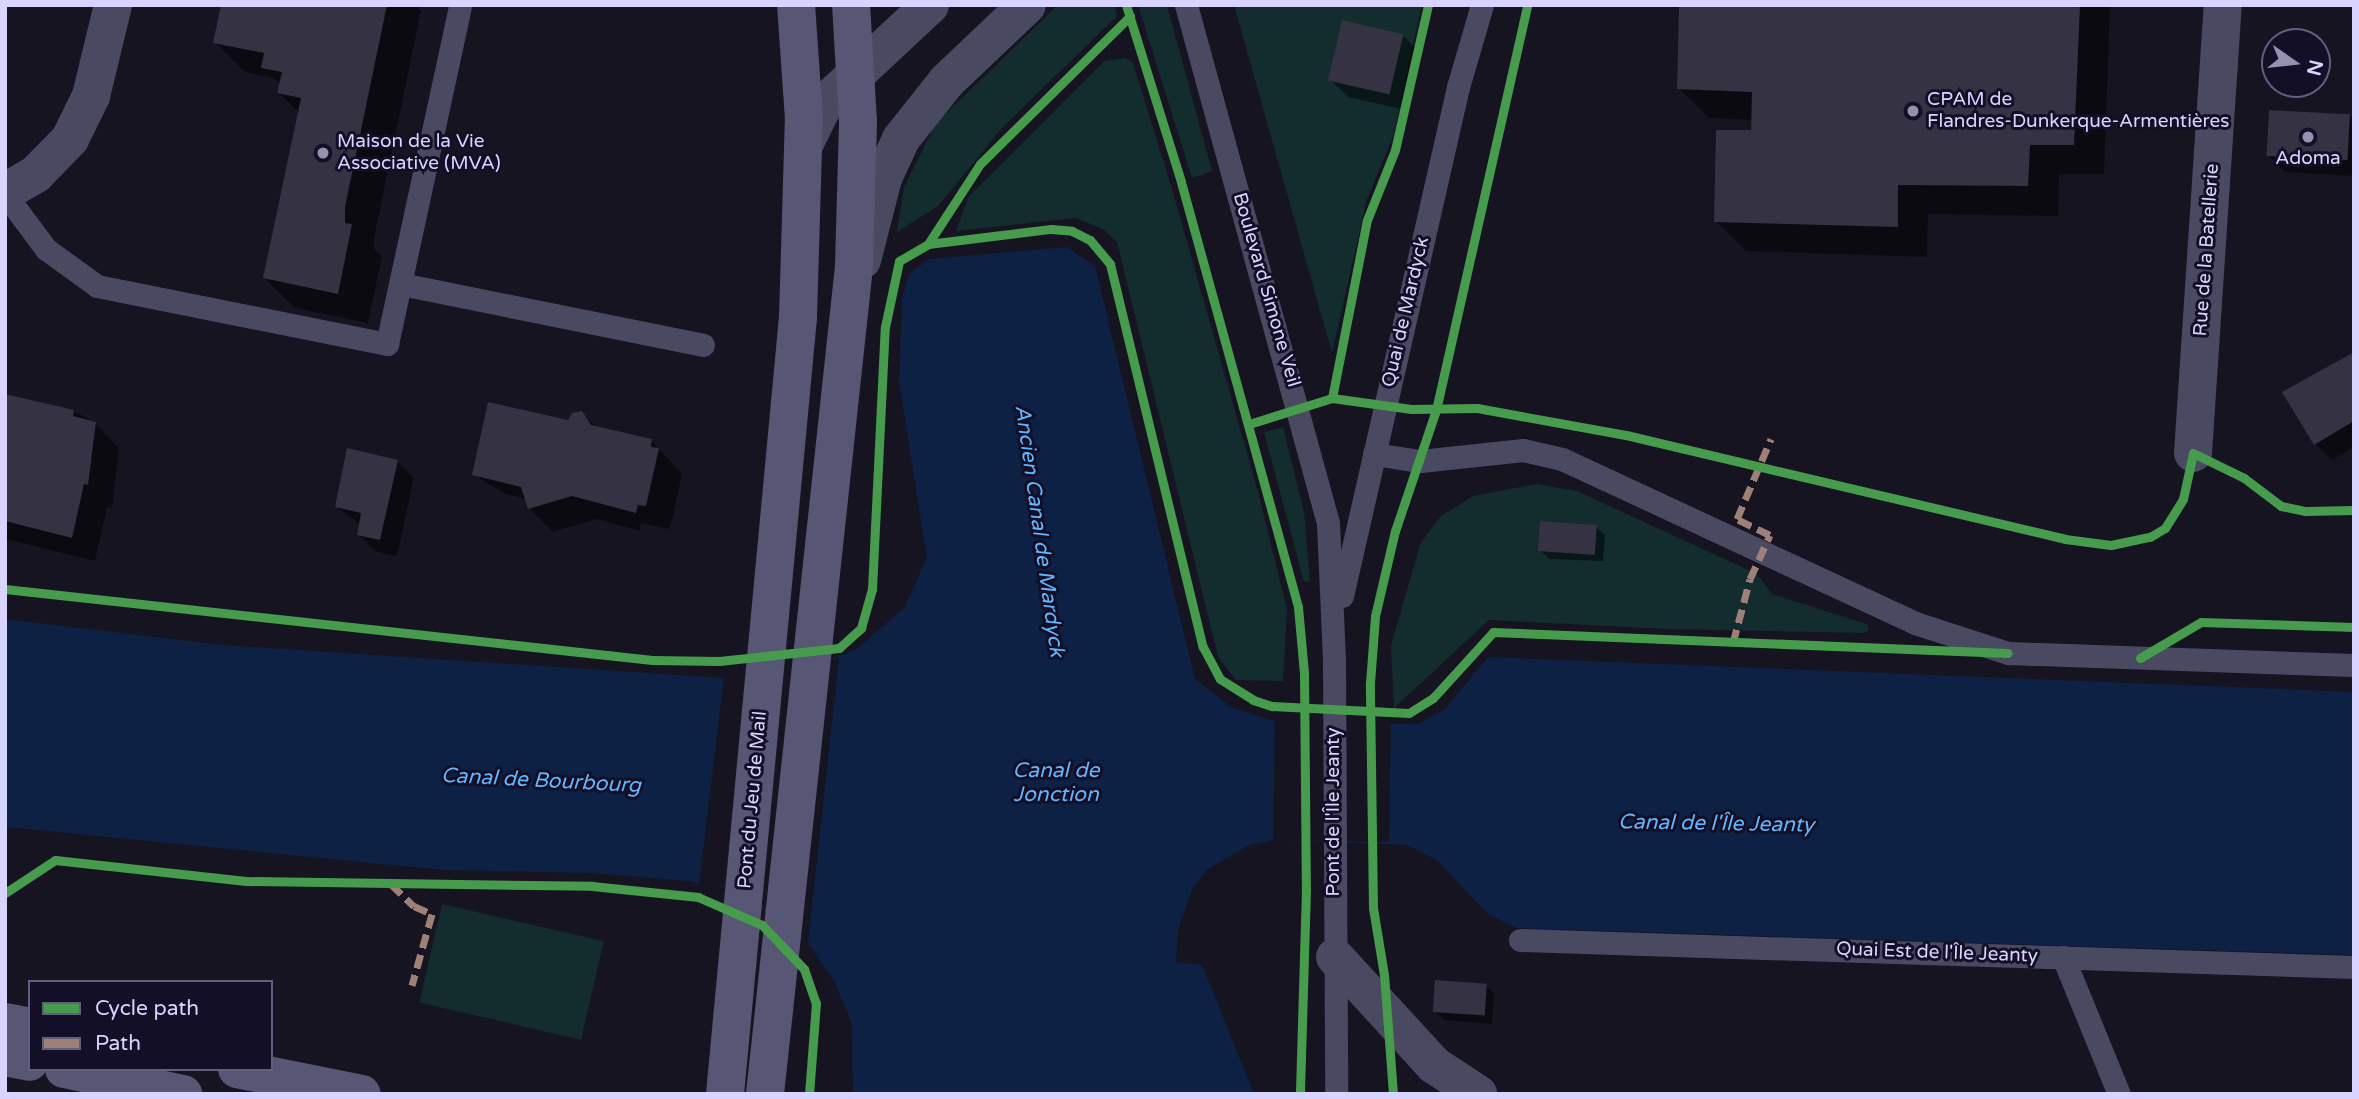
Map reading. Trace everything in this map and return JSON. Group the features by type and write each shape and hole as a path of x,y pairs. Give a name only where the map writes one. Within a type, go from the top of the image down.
{"main road":[{"path":"796,5 804,145"},
{"path":"765,1094 821,554 849,316 859,194 856,74 850,5"},
{"name":"Pont du Jeu de Mail","path":"724,1093 798,317 804,145"},
{"path":"5,1022 28,1027"},
{"path":"5,1057 28,1062"},
{"path":"74,1071 183,1094"},
{"path":"247,1071 362,1094"}],"street":[{"path":"5,193 54,158 76,129 99,70 113,5"},
{"path":"804,145 817,115 856,74 930,5"},
{"path":"849,316 880,187 901,139 947,81 1027,5"},
{"name":"Rue de la Batellerie","path":"2193,453 2223,5"},
{"path":"1334,938 1434,1065 1478,1094"}],"lane":[{"path":"5,193 61,264 97,286 387,344 460,5"},
{"name":"Boulevard Simone Veil","path":"1186,5 1325,505 1332,564 1334,662"},
{"name":"Quai de Mardyck","path":"1458,87 1465,5"},
{"name":"Quai de Mardyck","path":"1334,662 1343,589 1458,87 1482,5"},
{"path":"401,284 703,345"},
{"path":"1374,454 1420,461 1503,450 1542,453 1914,623 2008,653 2354,665"},
{"name":"Pont de l'Île Jeanty","path":"1334,662 1334,938"},
{"path":"1334,938 1336,1094"},
{"name":"Quai Est de l'Île Jeanty","path":"1520,940 2354,967"},
{"path":"2063,957 2119,1094"}],"green space":[{"path":"1058,5 1114,5 1117,16 1003,127 938,206 897,232 904,187 936,123"},
{"path":"1138,5 1167,5 1212,171 1192,178"},
{"path":"1234,5 1422,5 1393,137 1367,199 1332,353"},
{"path":"1126,58 1133,63 1172,189 1258,492 1287,609 1283,681 1236,680 1218,657 1117,242 1105,230 1076,218 956,231 969,196 1104,61"},
{"path":"1283,427 1304,512 1310,581 1304,582 1264,432"},
{"path":"1536,484 1577,491 1757,574 1772,594 1867,624 1869,630 1863,633 1667,629 1489,620 1394,708 1391,645 1421,542 1441,516 1473,496"},
{"path":"442,904 604,941 581,1040 419,1002"}],"water":[{"path":"1067,247 1095,266 1195,679 1232,708 1275,721 1418,724 1445,709 1488,657 2354,692 2354,955 1516,928 1488,914 1438,861 1408,845 1274,840 1249,845 1208,869 1193,887 1178,930 1176,962 1202,965 1254,1094 853,1094 852,1024 834,981 808,943 781,918 722,890 688,881 591,873 444,870 5,827 5,619 222,645 740,679 796,672 855,650 904,608 927,558 899,382 902,299 909,274 929,259"}],"pier":[{"path":"839,658 808,943 759,904 699,884 724,677 796,672"},
{"path":"1275,721 1391,723 1389,842 1273,840"}],"building":[{"name":"Maison de la Vie Associative (MVA)","path":"221,5 387,5 345,207 345,223 352,224 338,294 263,278 301,98 277,93 282,72 261,68 264,53 213,43"},
{"name":"CPAM de Flandres-Dunkerque-Armentières","path":"1679,5 2080,5 2074,145 2030,145 2028,186 1898,185 1898,227 1714,222 1716,130 1751,130 1752,92 1677,89"},
{"path":"1342,20 1403,34 1389,95 1328,80"},
{"name":"Adoma","path":"2269,110 2350,114 2347,160 2267,156"},
{"path":"2354,352 2354,421 2314,445 2282,392"},
{"path":"5,394 74,410 73,416 96,422 88,485 84,484 72,538 5,521"},
{"path":"488,402 568,420 572,413 582,411 591,425 652,439 651,447 659,448 646,506 638,505 636,513 572,496 528,509 521,487 472,475"},
{"path":"347,448 398,460 380,540 357,535 361,513 335,507"},
{"path":"1540,521 1597,525 1595,555 1538,551"},
{"path":"1435,980 1487,984 1485,1016 1433,1012"}],"marked path":[{"path":"1733,643 1750,579 1770,535 1737,519 1771,439"},
{"path":"391,884 414,906 432,914 412,985"}],"cycle path":[{"path":"1126,5 1181,182 1298,607 1304,673 1306,889 1300,1094"},
{"path":"1332,398 1367,220 1395,150 1428,5"},
{"path":"1393,1094 1384,975 1373,908 1370,683 1375,616 1395,531 1436,410 1527,5"},
{"path":"928,244 980,164 1130,16"},
{"path":"5,589 652,660 719,661 839,648 861,628 872,589 885,327 899,261 928,244 1051,229 1072,231 1090,240 1110,264 1203,647 1220,679 1253,700 1272,706 1409,713 1433,698 1493,632 2008,653"},
{"path":"1249,424 1332,398 1411,409 1477,408 1626,435 2065,539 2111,545 2150,537 2165,528 2183,499 2193,453 2244,478 2281,506 2305,511 2354,510"},
{"path":"2140,658 2201,622 2354,627"},
{"path":"5,893 55,860 246,881 592,886 698,897 762,925 804,969 816,1003 809,1094"}],"place":[{"name":"CPAM de Flandres-Dunkerque-Armentières","path":"1913,111"},
{"name":"Adoma","path":"2308,137"},
{"name":"Maison de la Vie Associative (MVA)","path":"323,153"}],"water label":[{"name":"Ancien Canal de Mardyck","path":"1039,531"},
{"name":"Canal de Bourbourg","path":"541,781"},
{"name":"Canal de Jonction","path":"1056,783"},
{"name":"Canal de l'Île Jeanty","path":"1716,824"}]}
